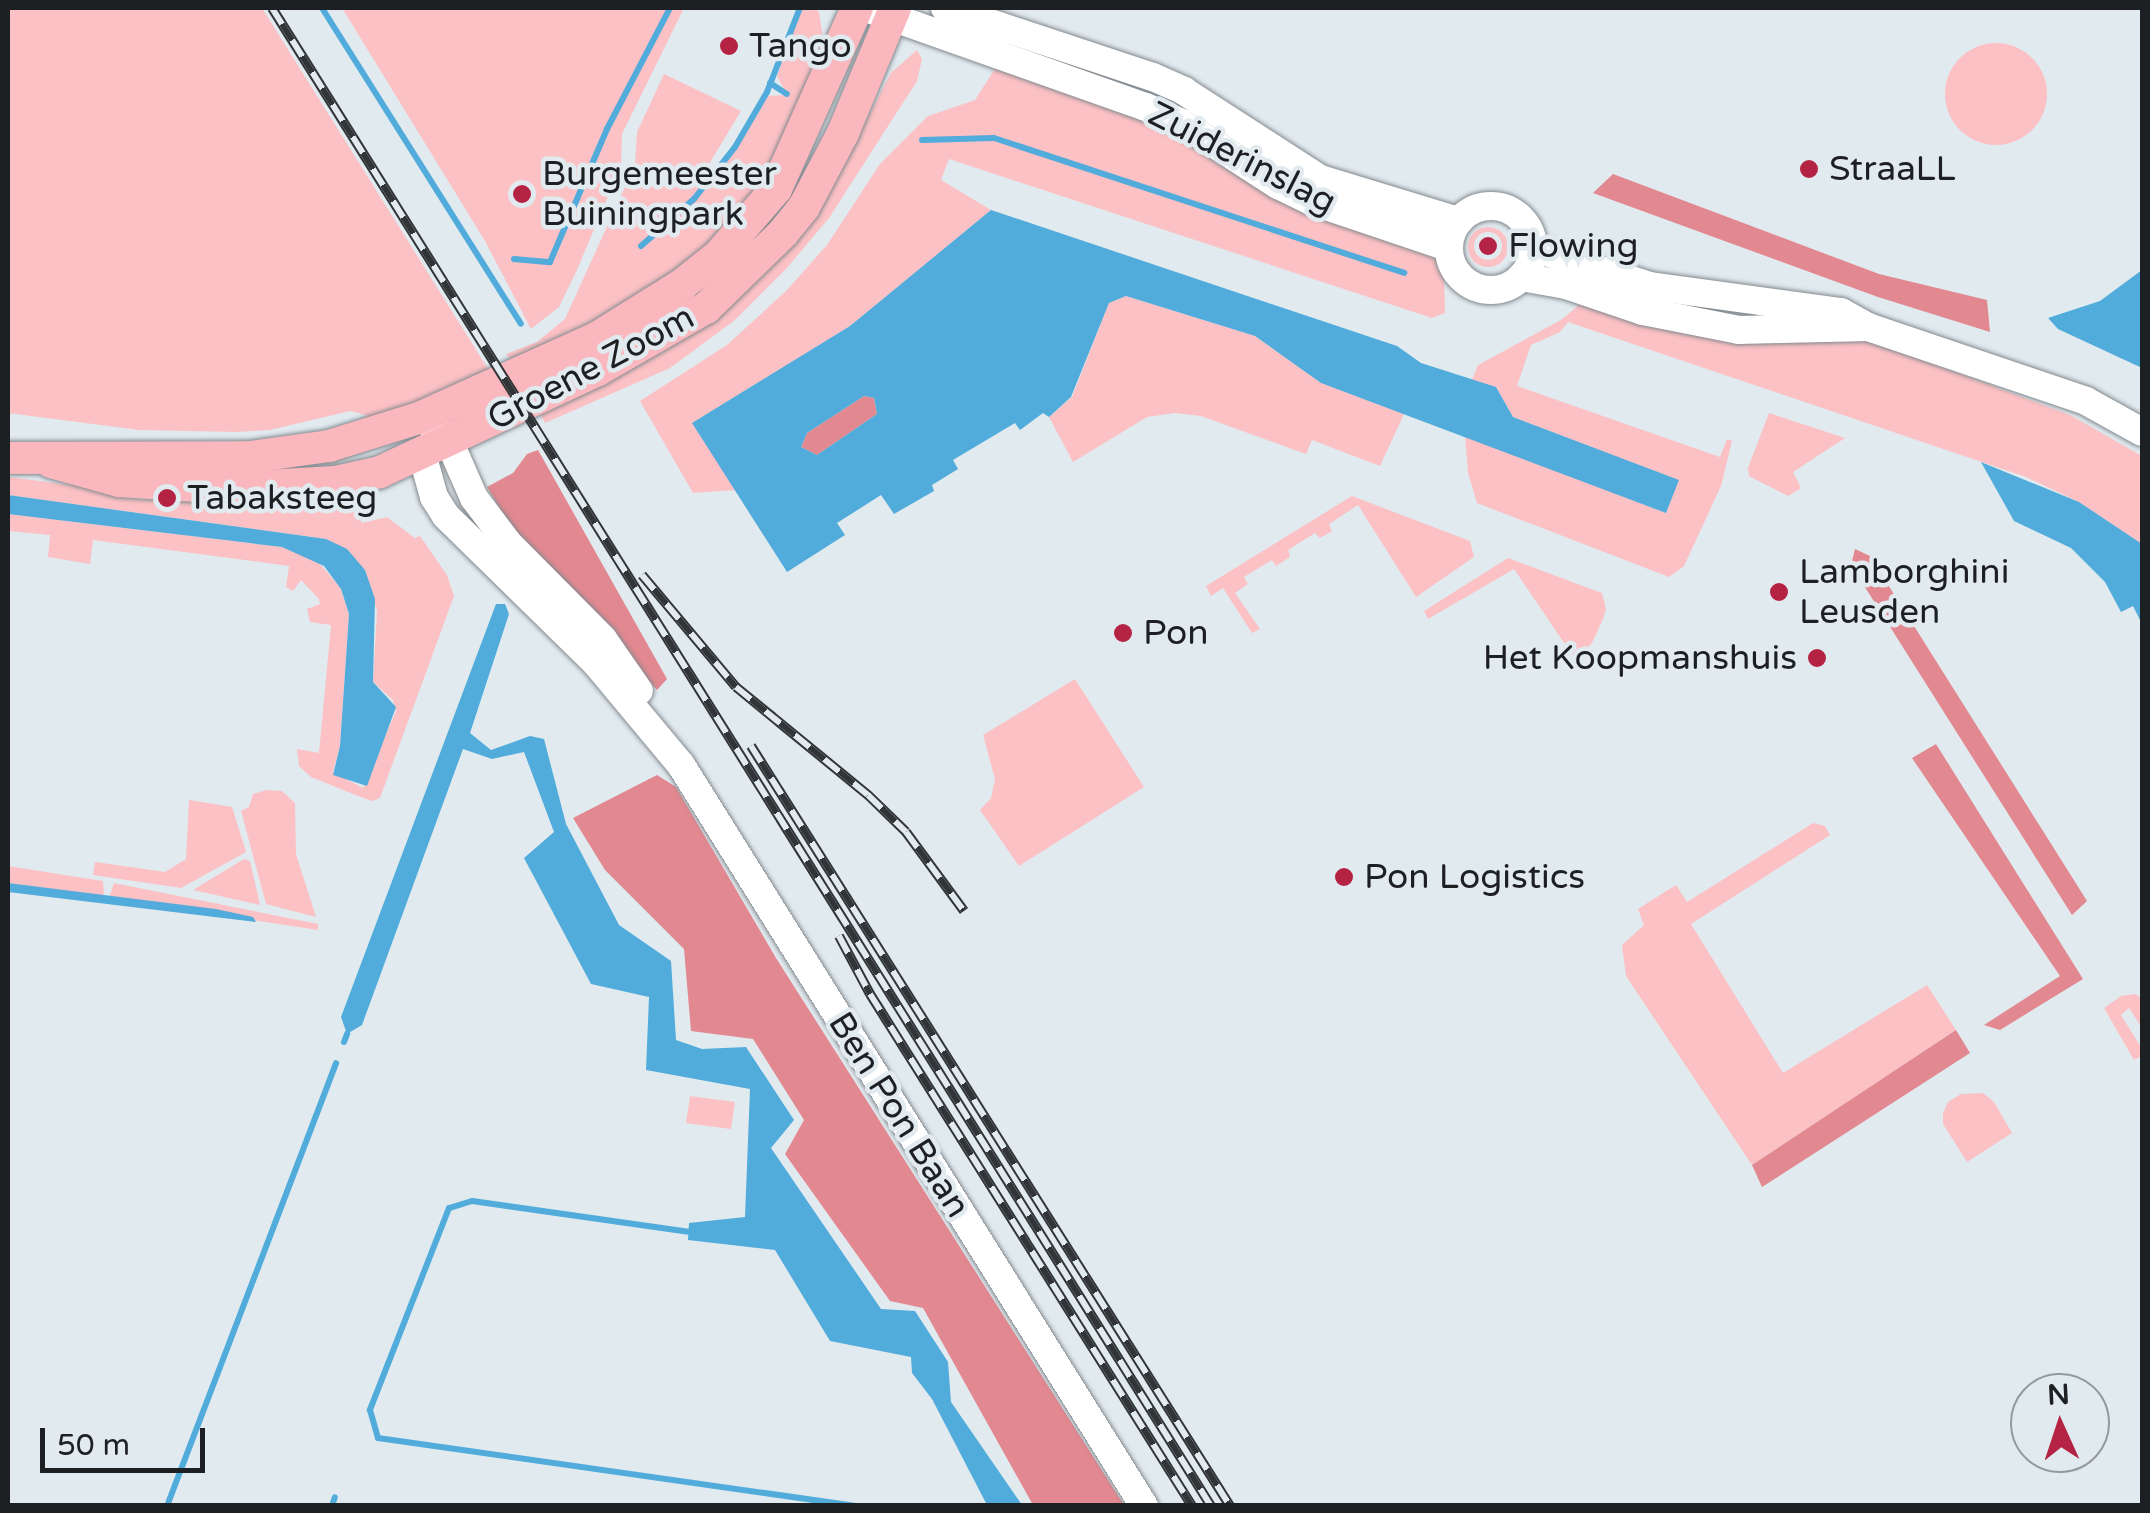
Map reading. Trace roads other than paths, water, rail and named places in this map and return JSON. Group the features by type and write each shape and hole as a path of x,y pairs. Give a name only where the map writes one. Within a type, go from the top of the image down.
{"main road":[{"name":"Groene Zoom","path":"8,458 51,462 290,454 419,418 598,338 683,284 719,254 776,189 856,8"},
{"name":"Groene Zoom","path":"51,462 118,480 245,488 294,487 358,477 435,448 659,337 706,308 752,266 804,207 843,133 884,11"},
{"path":"419,418 435,448"}],"street":[{"name":"Zuiderinslag","path":"945,8 1153,77 1184,91 1320,180 1453,234"},
{"name":"Zuiderinslag","path":"884,11 1182,123 1278,185 1311,201 1453,234"},
{"path":"1474,208 1504,208 1524,220 1533,248 1521,277 1498,290 1476,288 1456,272 1453,234 1474,208"},
{"path":"1533,248 1650,286 1841,312 1868,328 2071,395 2142,432"},
{"path":"1521,277 1566,284 1644,311 1723,328 1791,332 1868,328"},
{"name":"Ben Pon Baan","path":"435,448 434,496 446,516 472,546 539,604 652,726 681,764 1144,1506"}],"water":[{"path":"991,210 1397,346 1421,363 1496,387 1513,417 1679,480 1666,513 1321,383 1255,336 1126,296 1109,303 1071,397 1049,417 1043,413 1020,430 1015,423 953,460 958,469 932,485 934,491 894,514 881,495 837,523 845,535 787,572 692,423 850,326","holes":["864,396 874,398 877,414 817,455 801,447 807,433"]},
{"path":"2142,270 2142,368 2058,329 2048,318 2100,301"},
{"path":"1981,462 2079,502 2142,544 2142,624 2133,606 2121,612 2105,582 2071,548 2014,521"},
{"path":"8,495 326,539 347,549 365,570 375,599 373,682 396,707 367,786 333,775 340,746 349,614 341,589 324,566 282,547 8,514"},
{"path":"496,604 505,604 509,614 470,733 491,750 530,736 544,739 566,824 619,925 671,961 676,1040 702,1049 746,1047 794,1120 771,1148 881,1309 915,1311 948,1362 951,1402 1022,1505 987,1505 932,1399 912,1373 911,1357 830,1341 775,1250 688,1240 689,1223 745,1217 750,1089 646,1070 649,997 591,984 524,858 554,832 524,752 492,759 463,749 362,1025 347,1034 341,1017"},
{"path":"8,883 216,909 253,917 256,922 8,892"}],"waterway":[{"path":"322,8 521,324"},
{"path":"514,259 550,262 607,129 670,8"},
{"path":"641,246 694,199 735,147 767,92 800,8"},
{"path":"770,83 787,94"},
{"path":"922,140 994,138 1404,273"},
{"path":"344,1042 347,1034"},
{"path":"167,1506 336,1063"},
{"path":"690,1232 472,1201 449,1208 370,1410 378,1438 854,1506"},
{"path":"332,1506 335,1497"}],"railway":[{"path":"272,8 1211,1506"},
{"path":"642,575 736,687 868,795 906,832 964,911"},
{"path":"751,746 1230,1506"},
{"path":"839,936 870,994 1192,1506"}],"place":[{"name":"Tango","path":"729,46"},
{"name":"StraaLL","path":"1809,169"},
{"name":"Burgemeester Buiningpark","path":"522,194"},
{"name":"Flowing","path":"1488,246"},
{"name":"Tabaksteeg","path":"167,498"},
{"name":"Lamborghini Leusden","path":"1779,592"},
{"name":"Pon","path":"1123,633"},
{"name":"Het Koopmanshuis","path":"1817,658"},
{"name":"Pon Logistics","path":"1344,877"}]}
